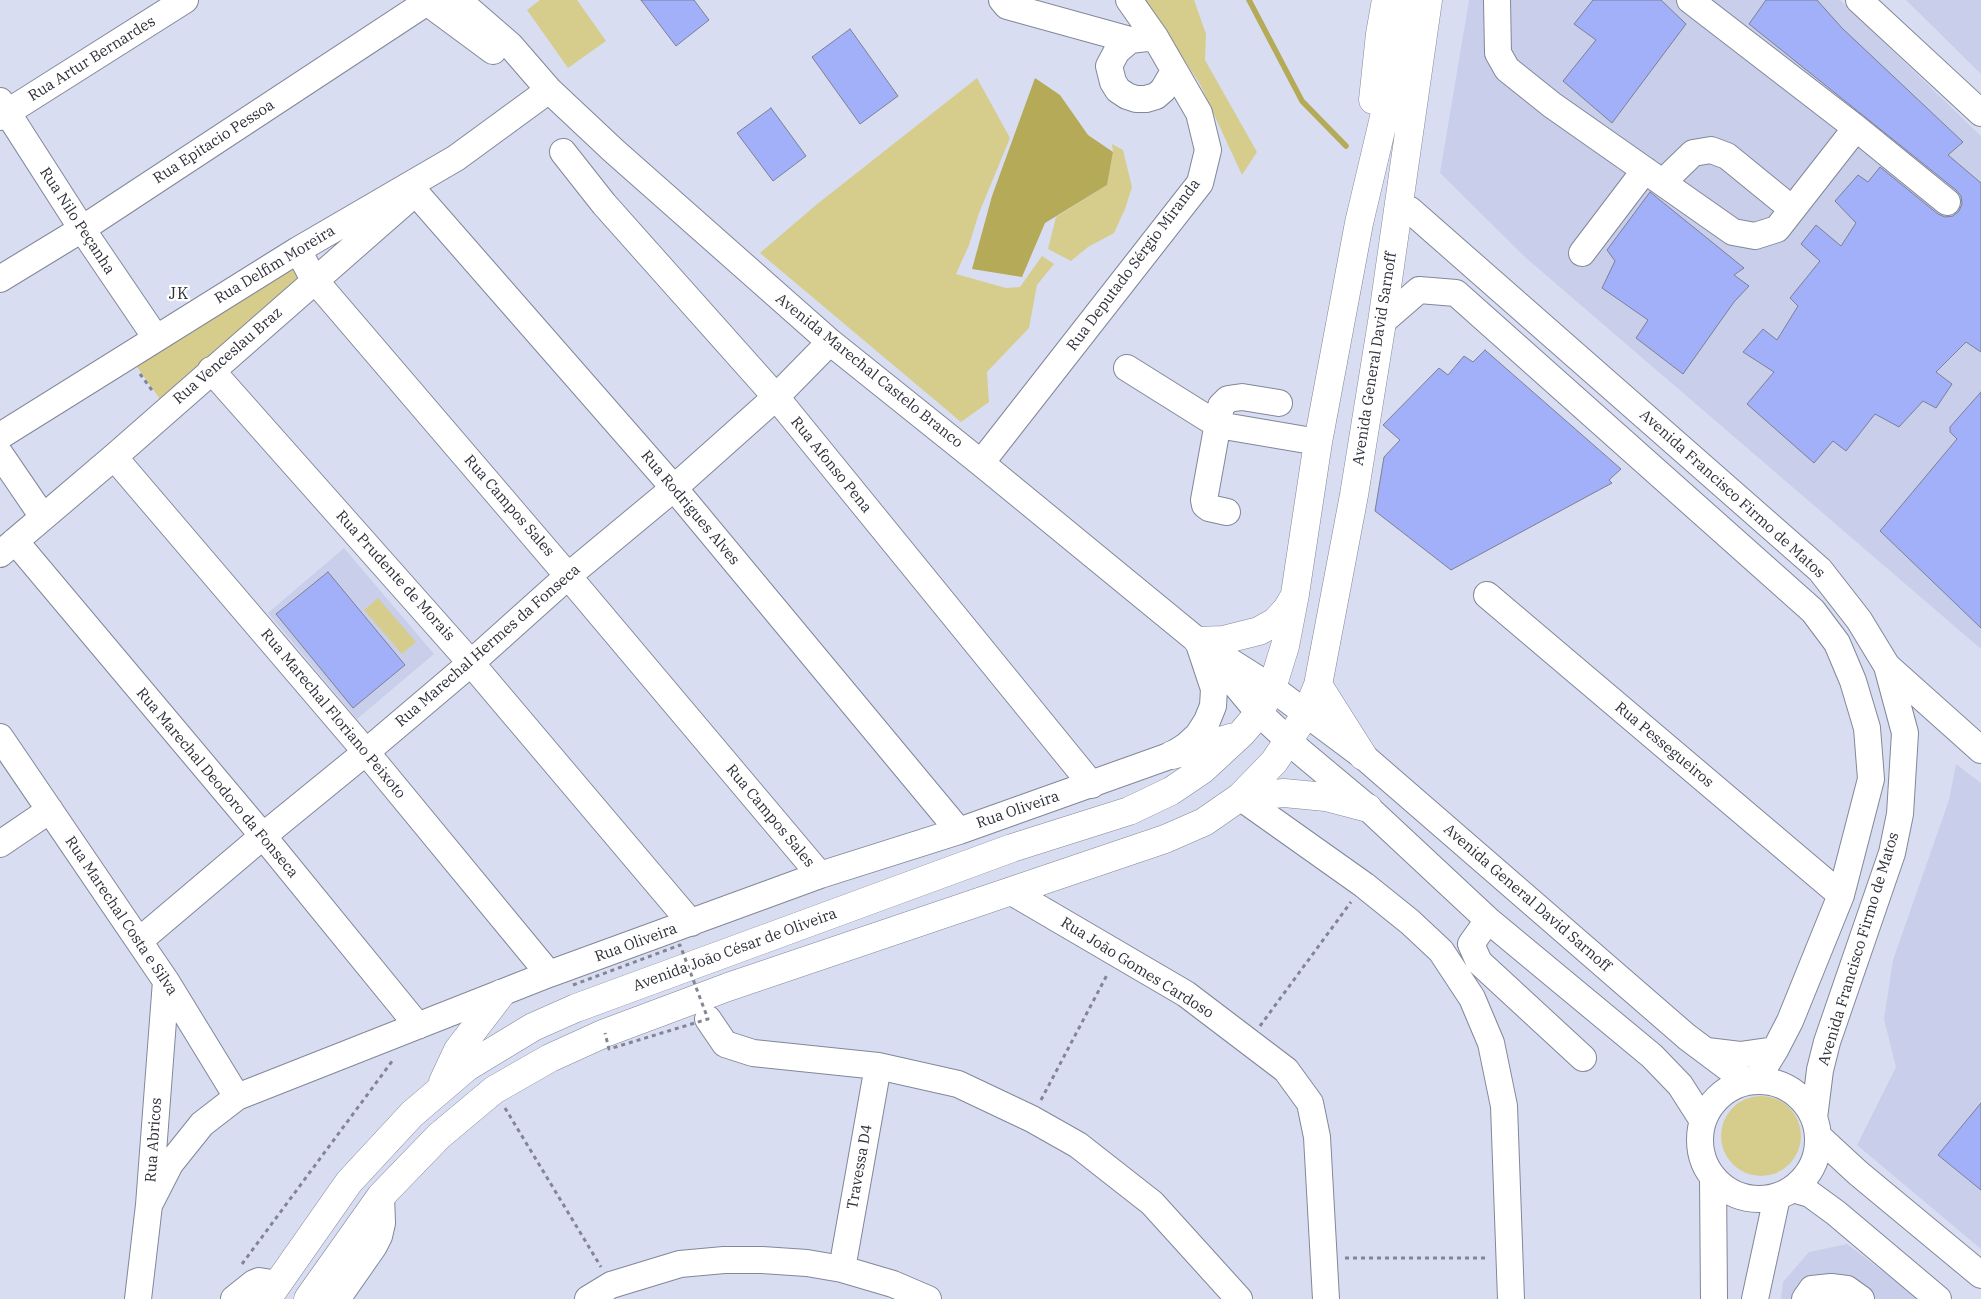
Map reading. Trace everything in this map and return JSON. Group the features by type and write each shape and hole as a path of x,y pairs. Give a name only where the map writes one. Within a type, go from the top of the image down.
{"main road":[{"path":"1359,223 1380,34 1386,0"},
{"path":"1259,713 1272,688 1281,663 1296,594 1318,442 1359,223 1403,37 1409,0"},
{"name":"Avenida General David Sarnoff","path":"1290,741 1306,714 1318,686 1354,495 1382,322 1428,0"},
{"path":"1389,273 1400,252 1410,210 1447,0"},
{"path":"1198,641 1223,640 1259,631 1281,616 1296,594"},
{"path":"1318,686 1363,756"},
{"name":"Avenida João César de Oliveira","path":"272,1292 349,1182 412,1114 467,1067 533,1027 576,1008 1012,848 1129,811 1171,791 1202,770 1237,736 1242,734 1259,713"},
{"path":"1172,755 1237,736"},
{"path":"308,1299 381,1196 438,1136 494,1090 550,1058 604,1033 728,987 1165,839 1204,822 1240,797 1274,762 1290,741"},
{"path":"1240,797 1284,793 1326,797 1368,808"},
{"path":"440,1090 458,1050 501,994"}],"street":[{"name":"Rua Artur Bernardes","path":"2,111 185,0"},
{"name":"Avenida Marechal Castelo Branco","path":"458,0 510,45 549,90 636,171 830,342 1198,641 1272,688"},
{"path":"1002,0 1007,6 1130,40 1156,37"},
{"name":"Rua Deputado Sérgio Miranda","path":"981,463 1200,183 1208,150 1199,113 1156,37 1129,0"},
{"path":"1497,0 1498,53 1507,69 1552,105 1733,232 1755,236 1777,229 1856,128"},
{"path":"1690,0 1856,128 1947,202"},
{"path":"1859,0 1981,112"},
{"name":"Avenida Marechal Castelo Branco","path":"425,1 549,90"},
{"name":"Rua Epitacio Pessoa","path":"0,279 82,229 425,1"},
{"path":"1130,40 1117,51 1109,66 1113,82 1118,90 1126,96 1136,99 1156,96 1163,90 1174,71"},
{"name":"Rua Delfim Moreira","path":"0,436 298,250 456,158 549,90"},
{"name":"Rua Nilo Peçanha","path":"2,111 156,338"},
{"path":"1582,253 1654,176 1693,153 1711,150 1727,156 1792,209"},
{"name":"Rua Afonso Pena","path":"563,152 604,204 776,397 1092,785"},
{"name":"Rua Venceslau Braz","path":"7,548 456,158"},
{"path":"604,204 601,187 605,178 612,172 623,170 636,171"},
{"name":"Rua Rodrigues Alves","path":"415,192 674,488 959,831"},
{"name":"Avenida Francisco Firmo de Matos","path":"1410,210 1820,570 1859,620 1887,666 1906,733 1900,814 1892,853 1827,1042 1820,1070 1816,1127"},
{"name":"Rua Campos Sales","path":"298,250 314,280 568,576 820,875"},
{"path":"1382,322 1419,290 1456,293 1813,611 1837,642 1853,681 1867,728 1871,779 1841,895 1790,1021 1775,1050 1752,1082"},
{"name":"Rua Marechal Hermes da Fonseca","path":"139,942 471,663 568,576 674,488 776,397 830,342"},
{"path":"1127,368 1218,425 1318,442"},
{"name":"Rua Prudente de Morais","path":"212,370 471,663 691,923"},
{"path":"1227,512 1209,508 1205,505 1204,500 1221,406 1228,399 1242,396 1279,403"},
{"path":"0,454 43,517"},
{"name":"Rua Marechal Floriano Peixoto","path":"114,457 366,752 549,974"},
{"name":"Rua Marechal Deodoro da Fonseca","path":"7,548 263,836 418,1026"},
{"name":"Rua Pessegueiros","path":"1487,595 1841,895"},
{"name":"Avenida Marechal Castelo Branco","path":"1198,641 1259,713"},
{"name":"Rua Oliveira","path":"149,1205 170,1164 202,1124 237,1097 549,974 820,875 959,831 1172,755 1198,735 1207,721 1212,706 1214,689 1198,641"},
{"path":"1887,666 1981,750"},
{"name":"Avenida General David Sarnoff","path":"1272,688 1363,756 1680,1031 1752,1082"},
{"path":"1259,713 1368,808 1488,920 1652,1056 1680,1085 1703,1121"},
{"path":"1906,733 1953,726"},
{"name":"Rua Marechal Costa e Silva","path":"0,736 166,981 237,1097"},
{"path":"1240,797 1364,884 1410,922 1440,951 1472,998 1491,1043 1504,1106 1511,1299"},
{"path":"0,844 50,810"},
{"name":"Rua João Gomes Cardoso","path":"1010,891 1186,994 1250,1040 1286,1070 1310,1103 1317,1136 1326,1299"},
{"path":"1488,920 1471,944 1479,962 1583,1058"},
{"name":"Rua Abricos","path":"138,1299 149,1205 166,981"},
{"path":"708,1019 725,1044 753,1053 878,1066 958,1084 1032,1119 1078,1145 1152,1203 1239,1299"},
{"path":"1706,1051 1740,1055 1775,1050"},
{"name":"Travessa D4","path":"842,1269 878,1066"},
{"path":"1938,1299 1836,1213 1810,1194 1785,1193 1752,1199 1727,1191 1713,1178 1703,1160 1700,1141 1703,1121 1710,1107 1720,1096 1733,1087 1752,1082 1770,1082 1797,1094 1807,1105 1816,1127 1858,1173 1981,1274"},
{"path":"1755,1299 1785,1193 1807,1174 1816,1156 1816,1127"},
{"path":"1713,1178 1714,1299"},
{"path":"337,1299 379,1236 382,1223 381,1196"},
{"path":"588,1299 611,1285 680,1264 724,1260 762,1260 808,1263 842,1269 893,1284 928,1299"},
{"name":"Avenida João César de Oliveira","path":"234,1299 254,1283 259,1282 272,1292"},
{"path":"1805,1299 1812,1289 1831,1287 1847,1289 1861,1299"}],"path":[{"path":"128,357 167,409"},
{"path":"1250,1040 1364,884"},
{"path":"573,986 680,945 708,1019 609,1048 604,1033"},
{"path":"1032,1119 1118,953"},
{"path":"240,1267 394,1058"},
{"path":"494,1090 611,1285"},
{"path":"1324,1258 1510,1258"}],"shaded area":[{"path":"540,0 577,0 606,41 568,68 527,10"},
{"path":"1145,0 1194,0 1206,34 1205,60 1257,152 1242,175 1200,84"},
{"path":"1469,0 1840,0 1981,136 1981,649 1526,258 1440,173"},
{"path":"1906,0 1981,0 1981,74"},
{"path":"977,78 1010,138 956,274 1006,288 1020,287 1042,256 1054,264 1037,285 1029,328 987,372 989,402 961,422 760,253 816,205"},
{"path":"1035,78 1060,95 1088,135 1113,152 1107,185 1045,223 1022,277 972,269 992,196"},
{"path":"1112,144 1123,150 1132,187 1125,209 1114,233 1088,247 1071,261 1048,249 1056,217 1107,185 1113,152"},
{"path":"297,251 313,280 167,409 130,357"},
{"path":"344,548 434,654 357,719 268,613"},
{"path":"378,598 416,642 402,654 364,610"},
{"path":"1956,764 1981,783 1981,1249 1857,1145 1896,1067 1884,1019 1893,960 1949,800"},
{"path":"1761,1096 1776,1099 1789,1108 1798,1121 1801,1136 1798,1151 1789,1164 1776,1173 1761,1176 1746,1173 1733,1164 1724,1151 1721,1136 1724,1121 1733,1108 1746,1099"},
{"path":"1847,1244 1920,1299 1781,1299 1783,1282 1809,1252"}],"building":[{"path":"641,0 694,0 709,20 676,46"},
{"path":"1593,0 1661,0 1686,24 1612,123 1563,81 1596,40 1574,24"},
{"path":"1766,0 1817,0 1842,28 1963,142 1948,155 1981,183 1981,352 1966,342 1936,372 1952,384 1936,408 1923,401 1899,427 1875,414 1846,451 1833,441 1814,463 1747,404 1774,372 1743,352 1763,329 1777,340 1798,306 1790,298 1820,261 1801,244 1816,225 1841,246 1856,223 1835,201 1858,175 1868,182 1880,167 1938,214 1945,217 1953,216 1959,211 1962,204 1961,196 1956,190 1749,24"},
{"path":"850,29 898,96 860,124 812,57"},
{"path":"771,108 806,156 773,181 737,133"},
{"path":"1650,192 1744,268 1734,275 1749,286 1734,302 1683,374 1636,338 1648,320 1602,288 1615,261 1607,250"},
{"path":"1485,350 1621,469 1609,480 1612,483 1451,570 1375,511 1384,457 1400,440 1383,425 1439,368 1448,375 1464,356 1473,362"},
{"path":"1981,392 1981,628 1880,531 1957,439 1950,432 1950,427"},
{"path":"328,572 405,665 353,708 276,614"},
{"path":"1981,1103 1981,1190 1938,1155"}],"waterway":[{"path":"1249,0 1302,101 1346,146"}],"district":[{"name":"JK","path":"179,294"}]}
